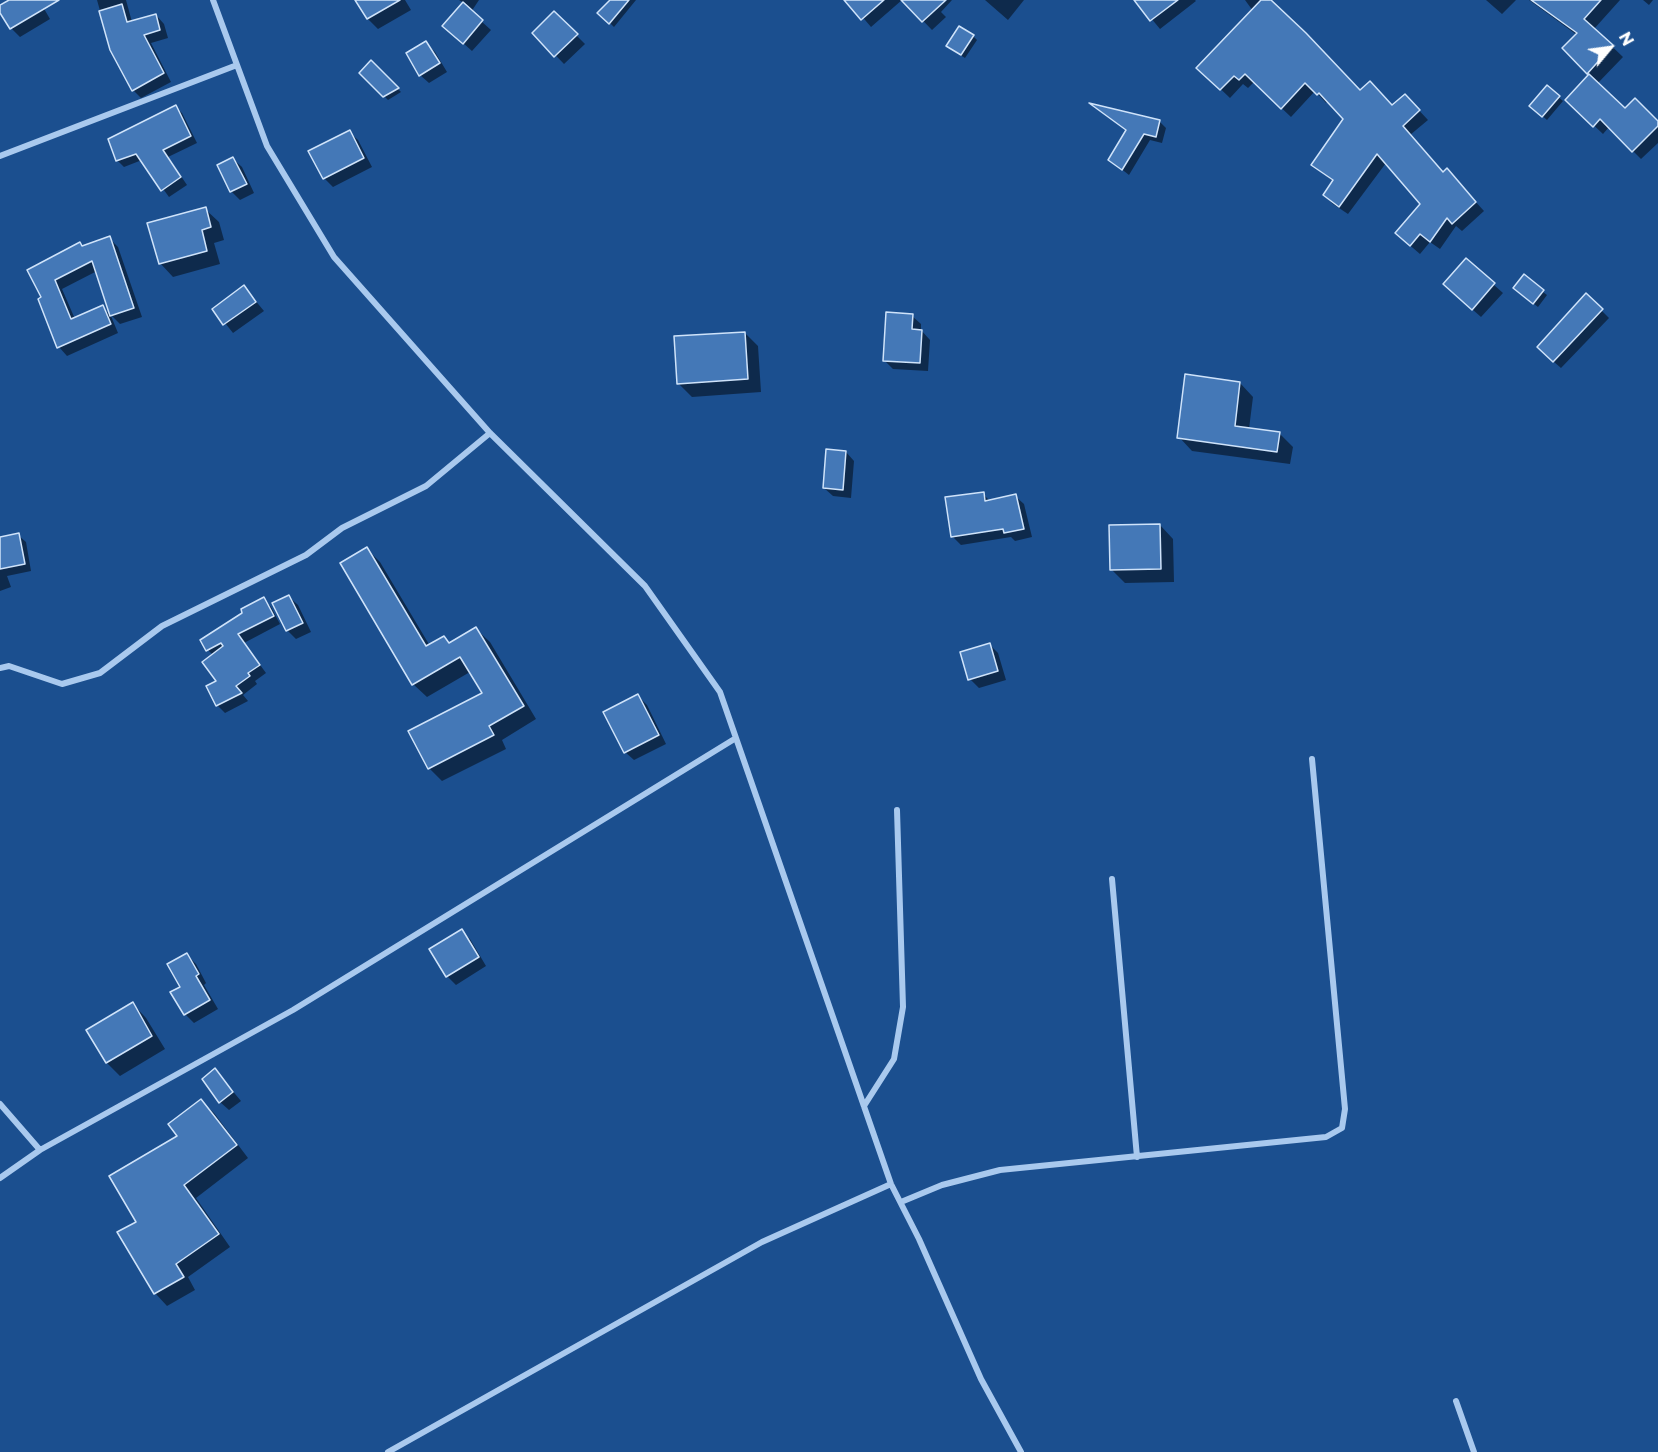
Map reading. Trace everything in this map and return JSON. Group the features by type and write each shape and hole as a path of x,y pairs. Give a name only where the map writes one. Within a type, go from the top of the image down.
{"street":[{"path":"213,0 267,146 334,257 490,433 645,586 720,692 891,1184 981,1379 1021,1452"},
{"path":"0,156 237,65"},
{"path":"0,668 9,666 62,684 100,673 162,626 306,555 342,528 426,486 490,433"},
{"path":"0,1178 40,1150 293,1010 736,738"},
{"path":"901,1202 942,1185 1000,1170 1326,1137 1342,1128 1345,1109 1312,759"},
{"path":"864,1106 894,1059 903,1007 897,810"},
{"path":"1112,879 1137,1157"},
{"path":"0,1104 40,1150"},
{"path":"388,1452 762,1242 891,1184"},
{"path":"1456,1401 1474,1452"}],"building":[{"path":"9,0 59,0 10,29 0,13 0,5"},
{"path":"355,0 400,0 367,19"},
{"path":"610,0 629,0 609,24 597,13"},
{"path":"844,0 884,0 861,20"},
{"path":"901,0 946,0 922,22"},
{"path":"1134,0 1178,0 1150,21"},
{"path":"1261,0 1271,0 1360,90 1370,81 1392,105 1405,94 1420,110 1403,126 1443,172 1447,168 1476,202 1452,224 1447,218 1430,242 1420,234 1410,246 1395,233 1420,204 1377,154 1339,207 1323,195 1333,180 1311,165 1343,119 1319,93 1317,95 1305,83 1281,109 1245,74 1239,80 1234,76 1220,90 1196,68"},
{"path":"1531,0 1601,0 1584,19 1613,45 1587,74 1562,48 1577,33"},
{"path":"463,2 483,20 463,44 442,26"},
{"path":"122,4 127,22 156,14 160,30 144,35 164,73 132,91 110,50 99,11"},
{"path":"554,11 578,34 554,57 532,33"},
{"path":"959,26 974,35 961,55 946,46"},
{"path":"426,41 440,63 419,76 406,53"},
{"path":"371,60 399,88 383,97 359,73"},
{"path":"1589,74 1625,108 1635,98 1658,121 1658,126 1632,152 1600,119 1593,127 1565,100"},
{"path":"1547,85 1560,96 1542,117 1529,106"},
{"path":"1089,103 1160,120 1156,137 1144,134 1122,170 1108,160 1126,130"},
{"path":"176,105 191,136 163,150 181,177 161,191 136,154 116,161 108,139"},
{"path":"350,130 364,158 323,179 308,151"},
{"path":"233,157 247,184 230,192 217,165"},
{"path":"206,207 211,227 202,230 207,251 159,264 147,223"},
{"path":"110,236 134,308 110,316 92,261 55,280 71,319 103,305 111,324 57,348 38,299 41,297 27,270 80,242 82,246"},
{"path":"1466,258 1495,283 1472,310 1443,284"},
{"path":"1524,274 1544,290 1533,304 1513,288"},
{"path":"244,285 256,302 223,325 212,309"},
{"path":"1586,293 1603,309 1553,362 1537,347"},
{"path":"886,312 913,314 912,329 922,330 920,363 883,361"},
{"path":"745,332 748,379 677,384 674,336"},
{"path":"1185,374 1240,382 1235,426 1280,432 1277,452 1177,438"},
{"path":"826,449 846,451 843,490 823,488"},
{"path":"984,492 985,501 1016,494 1024,529 1004,533 1003,529 951,537 945,497"},
{"path":"1160,524 1161,569 1110,570 1109,525"},
{"path":"19,533 25,564 0,569 0,537"},
{"path":"367,547 426,646 444,636 449,643 476,627 524,706 489,726 494,735 428,769 408,731 482,693 460,657 412,685 340,563"},
{"path":"289,595 303,623 286,631 272,603"},
{"path":"264,597 274,616 238,634 260,665 248,673 250,676 236,686 242,693 216,706 206,686 216,681 202,662 223,646 221,643 206,651 200,640 242,613 241,609"},
{"path":"990,643 998,671 968,680 960,652"},
{"path":"638,694 659,735 624,753 603,712"},
{"path":"462,929 479,957 446,977 429,949"},
{"path":"187,953 199,974 196,976 210,1000 184,1015 170,992 180,987 167,964"},
{"path":"133,1002 152,1036 106,1063 86,1030"},
{"path":"215,1068 233,1092 219,1103 202,1079"},
{"path":"201,1099 237,1145 184,1185 219,1234 176,1264 184,1277 154,1294 117,1232 136,1222 109,1176 177,1136 168,1124"}]}
